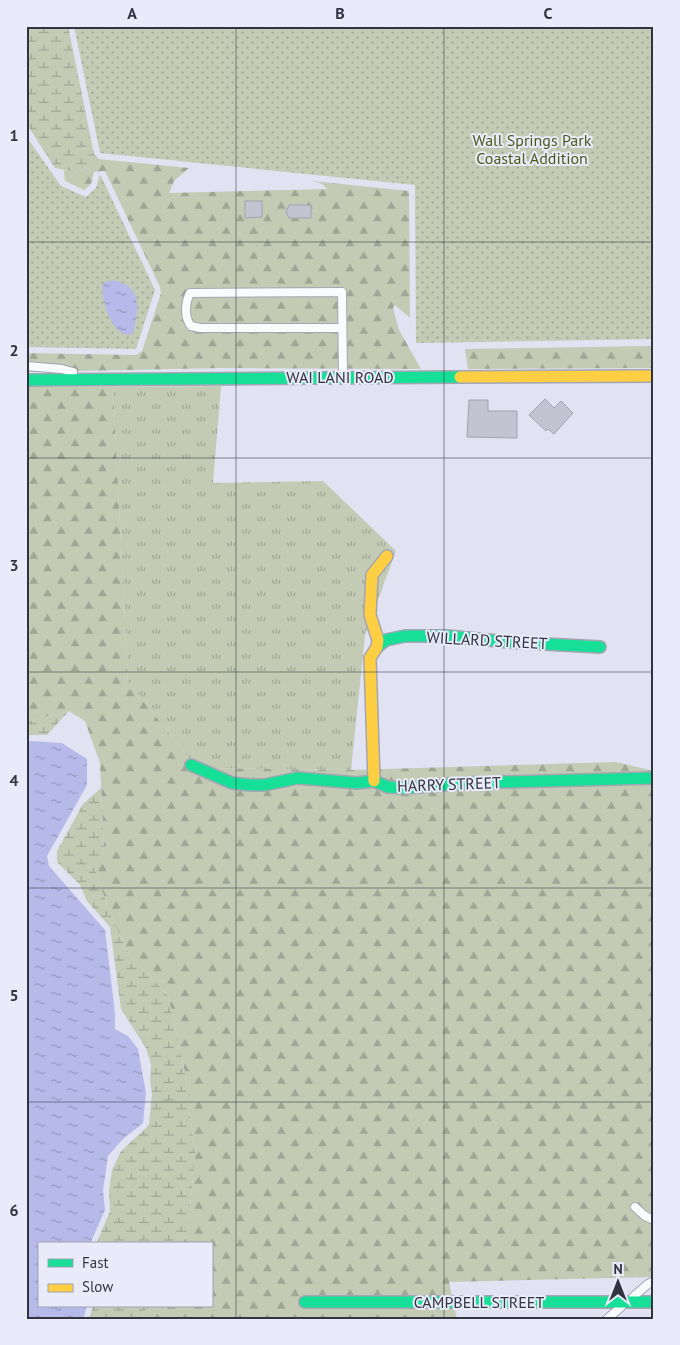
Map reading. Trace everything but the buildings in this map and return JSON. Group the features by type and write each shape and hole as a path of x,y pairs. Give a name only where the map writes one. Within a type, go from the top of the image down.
{"street":[{"name":"WAI LANI ROAD","path":"26,380 654,376"},
{"path":"374,781 370,658 377,647 378,640 370,615 370,591 372,575 387,556"},
{"name":"WILLARD STREET","path":"377,647 386,640 404,636 447,636 508,642 600,647"},
{"name":"HARRY STREET","path":"191,765 232,783 251,786 298,778 357,783 374,781 388,786 405,788 467,783 654,778"},
{"name":"CAMPBELL STREET","path":"305,1302 654,1302"}],"lane":[{"path":"342,328 200,328 191,326 186,320 186,300 190,293 342,292 343,377"},
{"path":"26,366 62,369 89,380"},
{"path":"635,1207 645,1216 654,1220"},
{"path":"607,1319 654,1281"}],"green space":[{"path":"26,26 68,26 94,154 99,159 99,166 74,172 55,168 26,123"},
{"name":"Wall Springs Park Coastal Addition","path":"74,26 654,26 654,339 416,343 415,185 100,153"},
{"path":"26,136 61,186 86,197 96,188 100,174 155,290 136,349 26,347"},
{"path":"99,159 189,168 174,181 169,193 327,189 322,184 312,181 409,191 410,318 395,305 393,308 399,330 421,369 223,368 26,372 26,353 136,355 142,351 161,293 160,287 105,171 94,172 91,184 84,190 65,181 64,170 74,172 99,166"},
{"path":"654,346 654,368 468,369 465,349"},
{"path":"221,386 213,483 323,481 396,551 365,635 351,770 197,768 128,682 113,387"},
{"path":"26,387 113,387 128,682 197,768 351,770 616,762 654,771 654,1277 449,1282 457,1319 142,1319 146,1308 212,1308 212,1242 182,1242 188,1232 195,1153 185,1073 168,995 129,954 115,925 94,866 104,853 100,763 85,721 69,711 26,722"},
{"path":"69,711 47,735 26,735 26,722"},
{"path":"101,788 104,853 94,866 99,883 115,925 129,954 168,995 185,1073 195,1153 188,1232 182,1242 97,1242 110,1211 109,1191 112,1170 121,1151 149,1124 152,1094 150,1080 151,1065 146,1048 121,1009 110,927 87,901 80,885 57,862 57,851 83,804"},
{"path":"92,1308 146,1308 142,1319 89,1319"}],"water":[{"path":"113,280 123,283 130,288 137,299 137,313 132,334 125,334 119,331 113,324 105,307 103,283"},
{"path":"26,742 62,743 87,759 87,785 47,856 49,866 105,930 115,1013 115,1029 128,1036 138,1049 146,1093 143,1123 123,1139 108,1156 103,1190 105,1210 91,1242 38,1242 38,1308 86,1308 83,1319 26,1319"}],"traffic: fast":[{"path":"26,380 460,377"},
{"path":"377,647 386,640 405,636 447,636 508,642 600,647"},
{"path":"191,765 232,783 251,785 264,785 298,778 357,783 374,781 388,787 405,788 467,783 654,778"},
{"path":"305,1302 654,1302"}],"traffic: slow":[{"path":"460,377 654,376"},
{"path":"374,781 370,658 377,647 378,640 370,615 372,575 387,556"}]}
